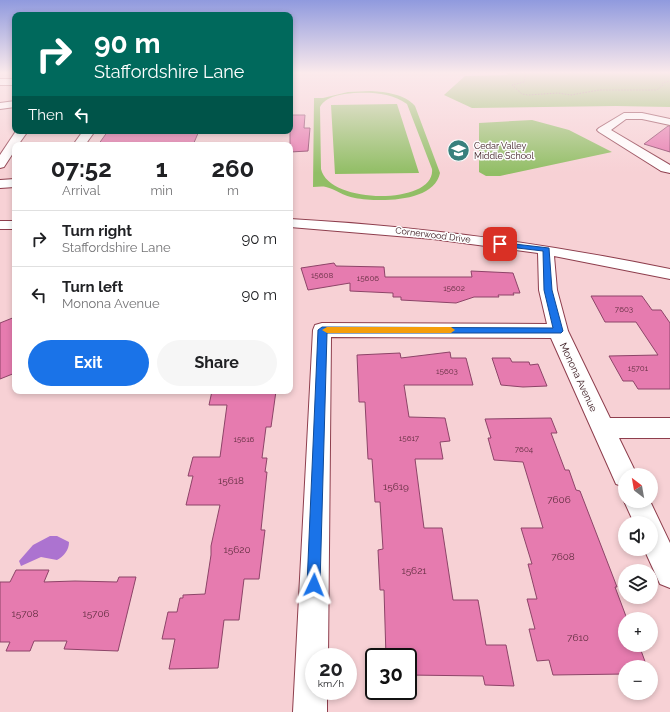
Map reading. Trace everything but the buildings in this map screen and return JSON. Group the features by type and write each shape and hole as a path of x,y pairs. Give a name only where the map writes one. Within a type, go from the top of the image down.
{"street":[{"path":"670,122 642,116 624,116 603,130 670,170"},
{"path":"81,142 88,134"},
{"path":"0,164 12,146"},
{"path":"0,184 12,183"},
{"name":"Cornerwood Drive","path":"293,223 362,226 546,250 670,274"},
{"path":"0,225 12,225"},
{"name":"Monona Avenue","path":"546,250 548,290 558,331 621,468"},
{"path":"310,712 322,330 558,331"},
{"path":"603,428 670,428"},
{"path":"658,548 670,574"}],"green space":[{"path":"314,106 321,106 321,169 328,181 342,189 361,194 381,196 401,194 417,189 429,181 432,169 408,106 415,106 440,173 436,183 417,195 390,200 351,197 326,187 313,187"},
{"path":"331,106 398,106 419,173 335,174"},
{"path":"468,106 600,106 472,108"},
{"path":"628,106 670,106 670,107"},
{"path":"532,120 569,130 612,152 500,176 486,176 479,172 479,123"}],"shaded area":[{"path":"50,536 57,536 69,542 68,548 64,555 57,560 41,557 21,566 19,561 33,545"}],"slow traffic":[{"path":"327,330 451,330"}],"place":[{"name":"Cedar Valley Middle School","path":"459,151"}],"route":[{"path":"314,585 322,330 558,331 548,290 546,250 500,244"}]}
